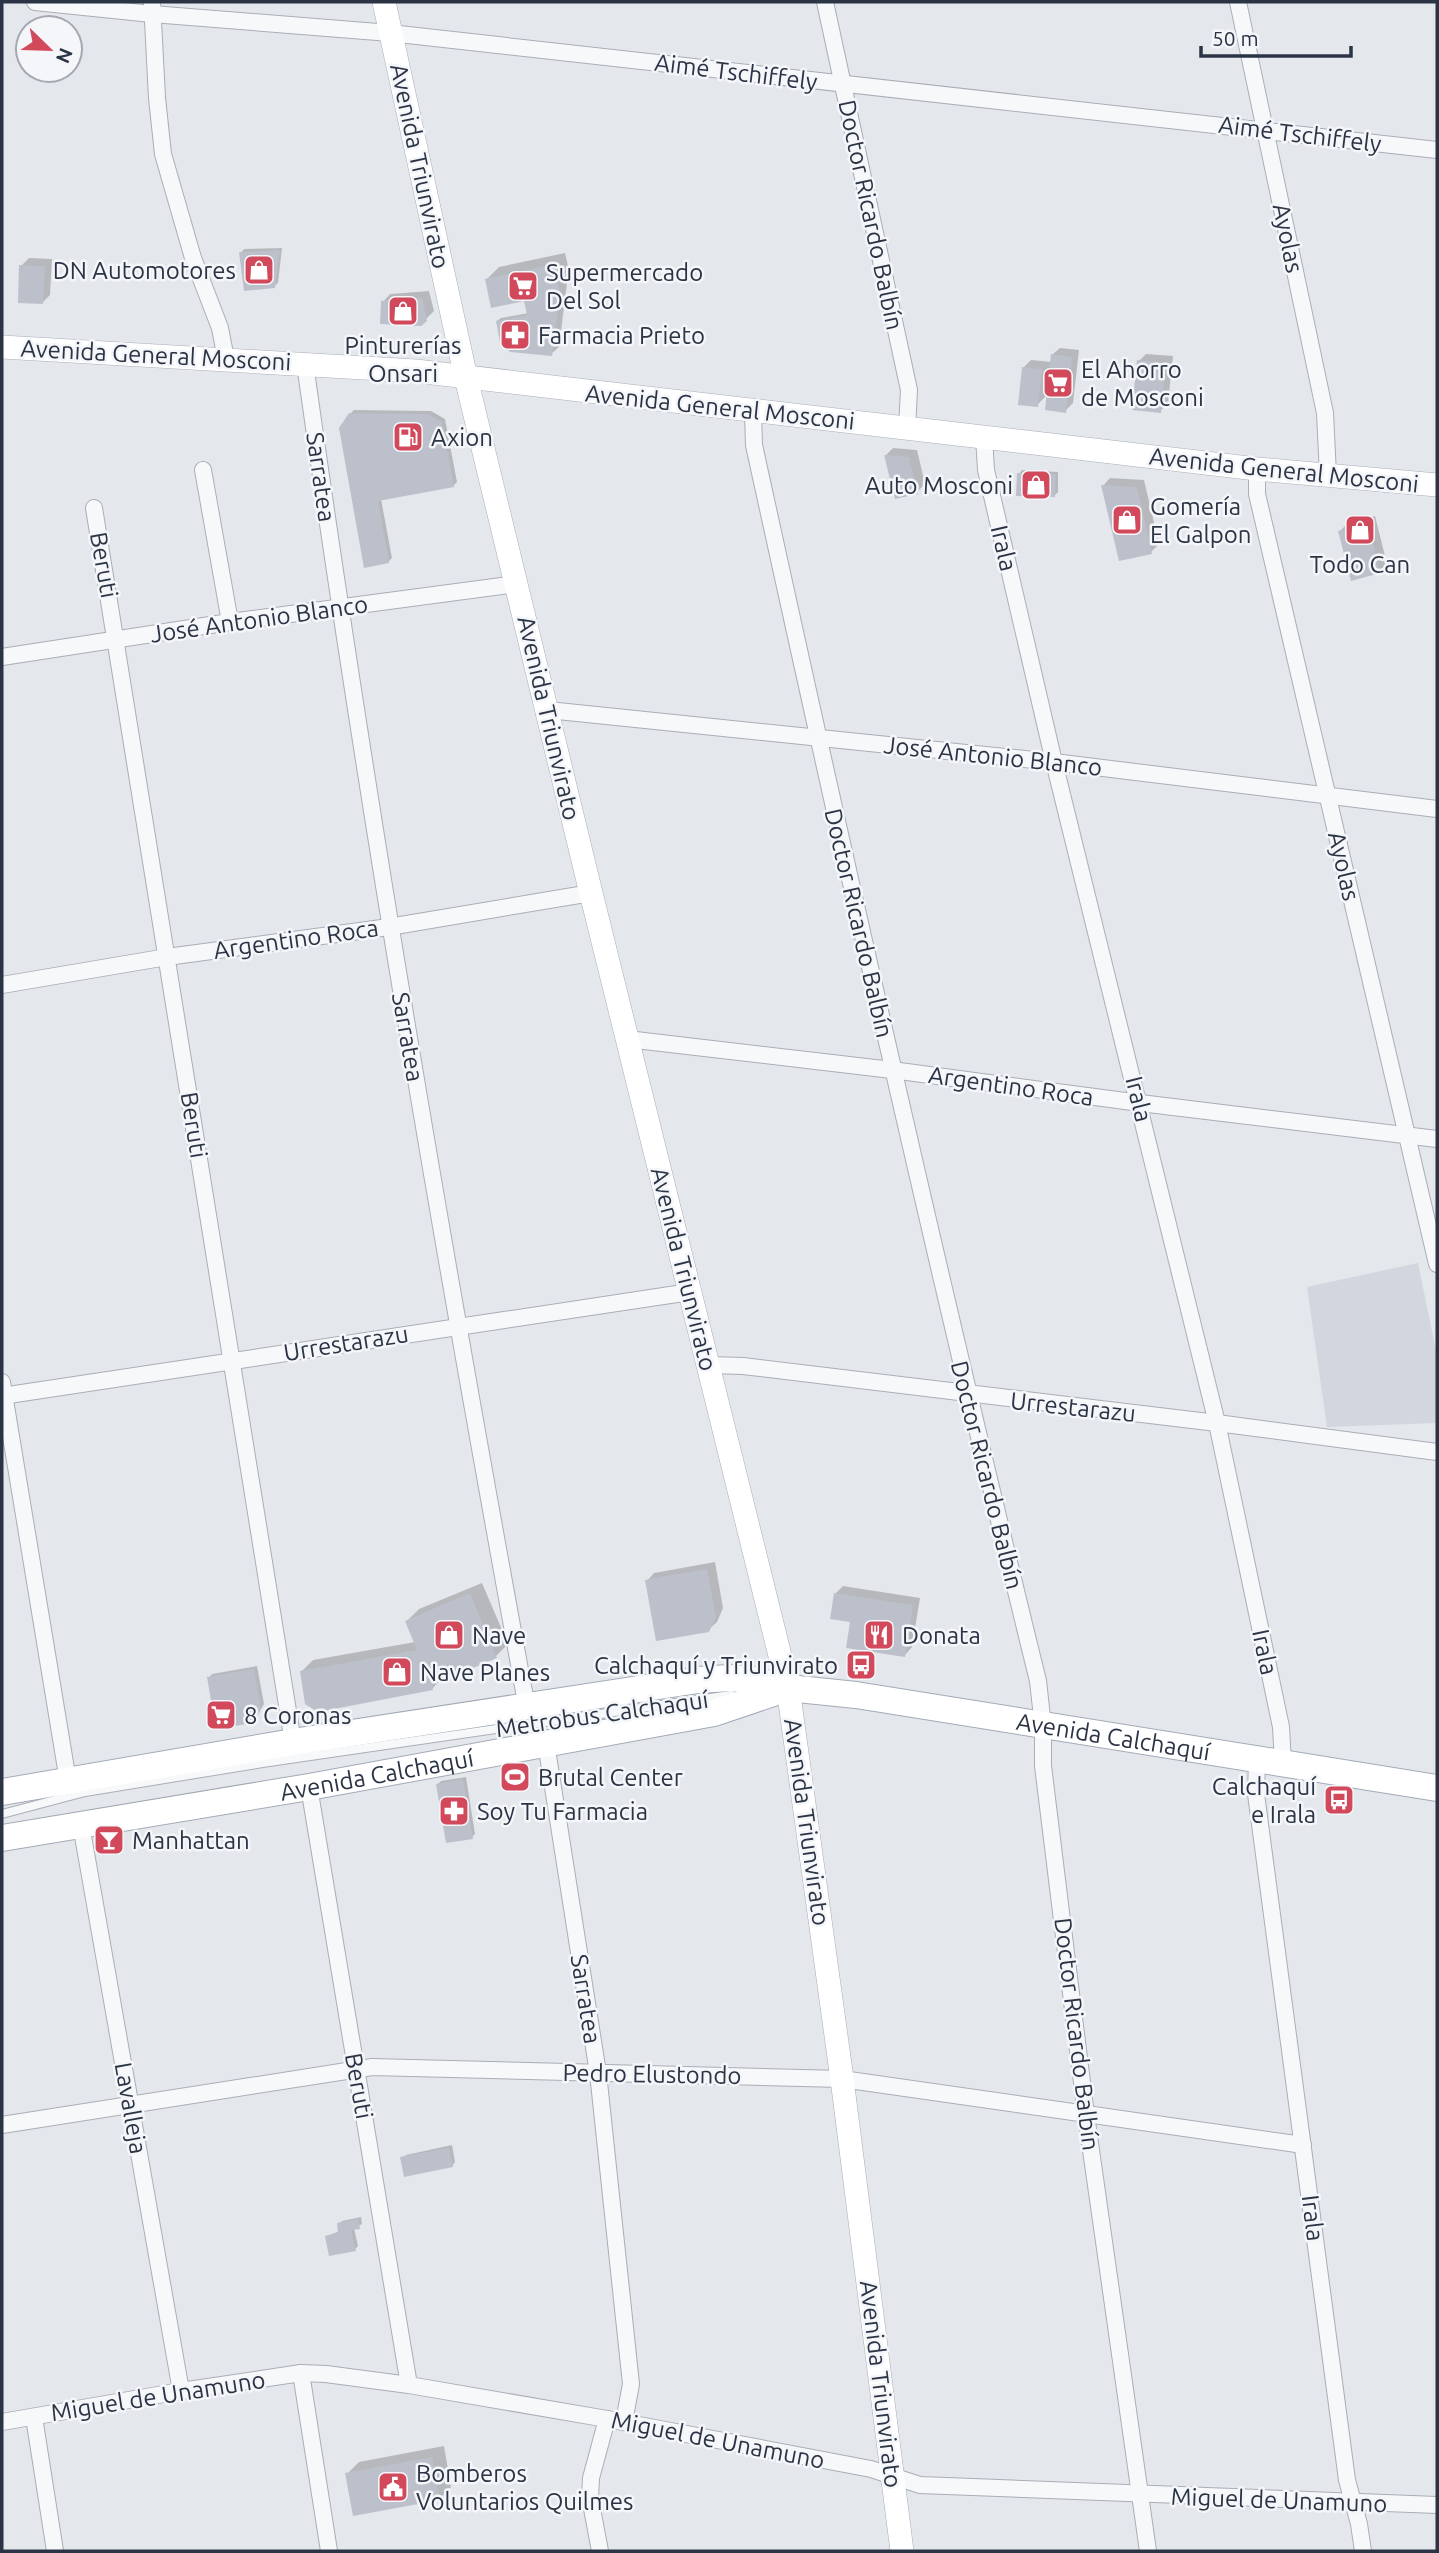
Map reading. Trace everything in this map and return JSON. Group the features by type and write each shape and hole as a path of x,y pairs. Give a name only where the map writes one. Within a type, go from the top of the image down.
{"main road":[{"name":"Avenida Calchaquí","path":"2,1791 293,1742 729,1678 856,1695 1437,1788"},
{"name":"Avenida Calchaquí","path":"2,1838 309,1787 714,1713 788,1688"}],"street":[{"name":"Aimé Tschiffely","path":"35,2 152,8 390,33 1437,150"},
{"name":"Avenida Triunvirato","path":"384,2 466,378 590,893 788,1688 842,2079 902,2551"},
{"name":"Doctor Ricardo Balbín","path":"825,2 909,390 907,428"},
{"name":"Ayolas","path":"1238,2 1325,413 1328,475"},
{"path":"152,8 163,154 192,258 220,328 226,359"},
{"name":"Avenida General Mosconi","path":"2,347 416,372 1258,469 1437,485"},
{"name":"Sarratea","path":"305,364 339,607 389,927 457,1326 527,1708"},
{"name":"Doctor Ricardo Balbín","path":"753,412 754,445 892,1070 967,1395 1038,1681 1043,1726 1043,1766 1086,2115 1147,2551"},
{"name":"Irala","path":"984,437 986,470 1054,762 1217,1423 1281,1727 1283,1763"},
{"name":"Ayolas","path":"1258,469 1257,494 1437,1264"},
{"path":"203,470 230,622"},
{"name":"Beruti","path":"94,508 293,1742"},
{"name":"José Antonio Blanco","path":"2,657 230,622 517,584"},
{"name":"José Antonio Blanco","path":"548,710 1054,762 1437,809"},
{"name":"Argentino Roca","path":"2,985 167,957 389,927 590,893"},
{"name":"Argentino Roca","path":"627,1040 892,1070 1140,1104 1437,1139"},
{"name":"Urrestarazu","path":"2,1391 231,1361 690,1292"},
{"name":"Urrestarazu","path":"709,1365 743,1366 1437,1452"},
{"path":"2,1391 68,1782"},
{"name":"Sarratea","path":"546,1743 598,2073 631,2385 624,2422"},
{"name":"Irala","path":"1257,1759 1256,1794 1347,2480 1363,2551"},
{"name":"Beruti","path":"309,1787 409,2385"},
{"name":"Lavalleja","path":"81,1825 181,2391"},
{"name":"Pedro Elustondo","path":"2,2125 356,2068 842,2079 1303,2144"},
{"path":"301,2373 328,2551"},
{"name":"Miguel de Unamuno","path":"2,2422 301,2373 409,2385 624,2422 871,2469 920,2485 1437,2505"},
{"path":"34,2417 55,2551"},
{"path":"600,2551 590,2498 591,2478 607,2419"}],"lane":[{"name":"Metrobus Calchaquí","path":"2,1814 85,1792 269,1762 788,1688"},
{"path":"2,1798 68,1782"}],"shaded area":[{"path":"1418,1263 1437,1356 1437,1423 1327,1427 1307,1287"}],"building":[{"name":"DN Automotores","path":"280,250 275,288 244,291 239,252"},
{"path":"554,264 560,293 552,356 510,352 500,342 496,321 527,315 524,301 491,308 485,279"},
{"path":"19,265 45,266 43,304 18,303"},
{"name":"Pinturerías Onsari","path":"422,298 427,321 421,326 380,324 381,301"},
{"name":"El Ahorro de Mosconi","path":"1051,354 1072,357 1066,413 1045,410"},
{"path":"1137,360 1166,363 1161,413 1132,410"},
{"path":"1022,367 1042,369 1038,407 1018,405"},
{"path":"349,413 427,414 442,422 454,487 378,501 389,563 364,568 339,428"},
{"path":"884,455 909,457 918,494 895,499"},
{"name":"Auto Mosconi","path":"1017,473 1056,474 1055,497 1016,496"},
{"name":"Gomería El Galpon","path":"1101,485 1137,487 1152,554 1119,561"},
{"path":"1368,523 1380,573 1351,581 1338,531"},
{"path":"707,1569 716,1617 709,1632 656,1641 645,1580"},
{"path":"470,1593 497,1658 432,1685 433,1690 318,1712 305,1704 300,1671 417,1650 405,1621"},
{"name":"Donata","path":"834,1593 913,1605 905,1657 846,1648 850,1622 830,1619"},
{"path":"254,1669 261,1709 253,1723 216,1729 207,1677"},
{"name":"Soy Tu Farmacia","path":"463,1779 473,1839 446,1843 436,1784"},
{"path":"449,2148 453,2167 404,2177 400,2157"},
{"path":"358,2219 360,2229 351,2230 356,2251 329,2256 325,2236 338,2233 337,2223"},
{"name":"Bomberos Voluntarios Quilmes","path":"432,2457 440,2500 353,2516 345,2473"}],"place":[{"name":"DN Automotores","path":"259,270"},
{"name":"Supermercado Del Sol","path":"523,286"},
{"name":"Pinturerías Onsari","path":"403,311"},
{"name":"Farmacia Prieto","path":"515,335"},
{"name":"El Ahorro de Mosconi","path":"1058,383"},
{"name":"Axion","path":"408,437"},
{"name":"Auto Mosconi","path":"1036,485"},
{"name":"Gomería El Galpon","path":"1127,520"},
{"name":"Todo Can","path":"1360,530"},
{"name":"Nave","path":"449,1635"},
{"name":"Donata","path":"879,1635"},
{"name":"Calchaquí y Triunvirato","path":"861,1665"},
{"name":"Nave Planes","path":"397,1672"},
{"name":"8 Coronas","path":"221,1715"},
{"name":"Brutal Center","path":"515,1777"},
{"name":"Calchaquí e Irala","path":"1339,1800"},
{"name":"Soy Tu Farmacia","path":"454,1811"},
{"name":"Manhattan","path":"109,1840"},
{"name":"Bomberos Voluntarios Quilmes","path":"393,2487"}]}
